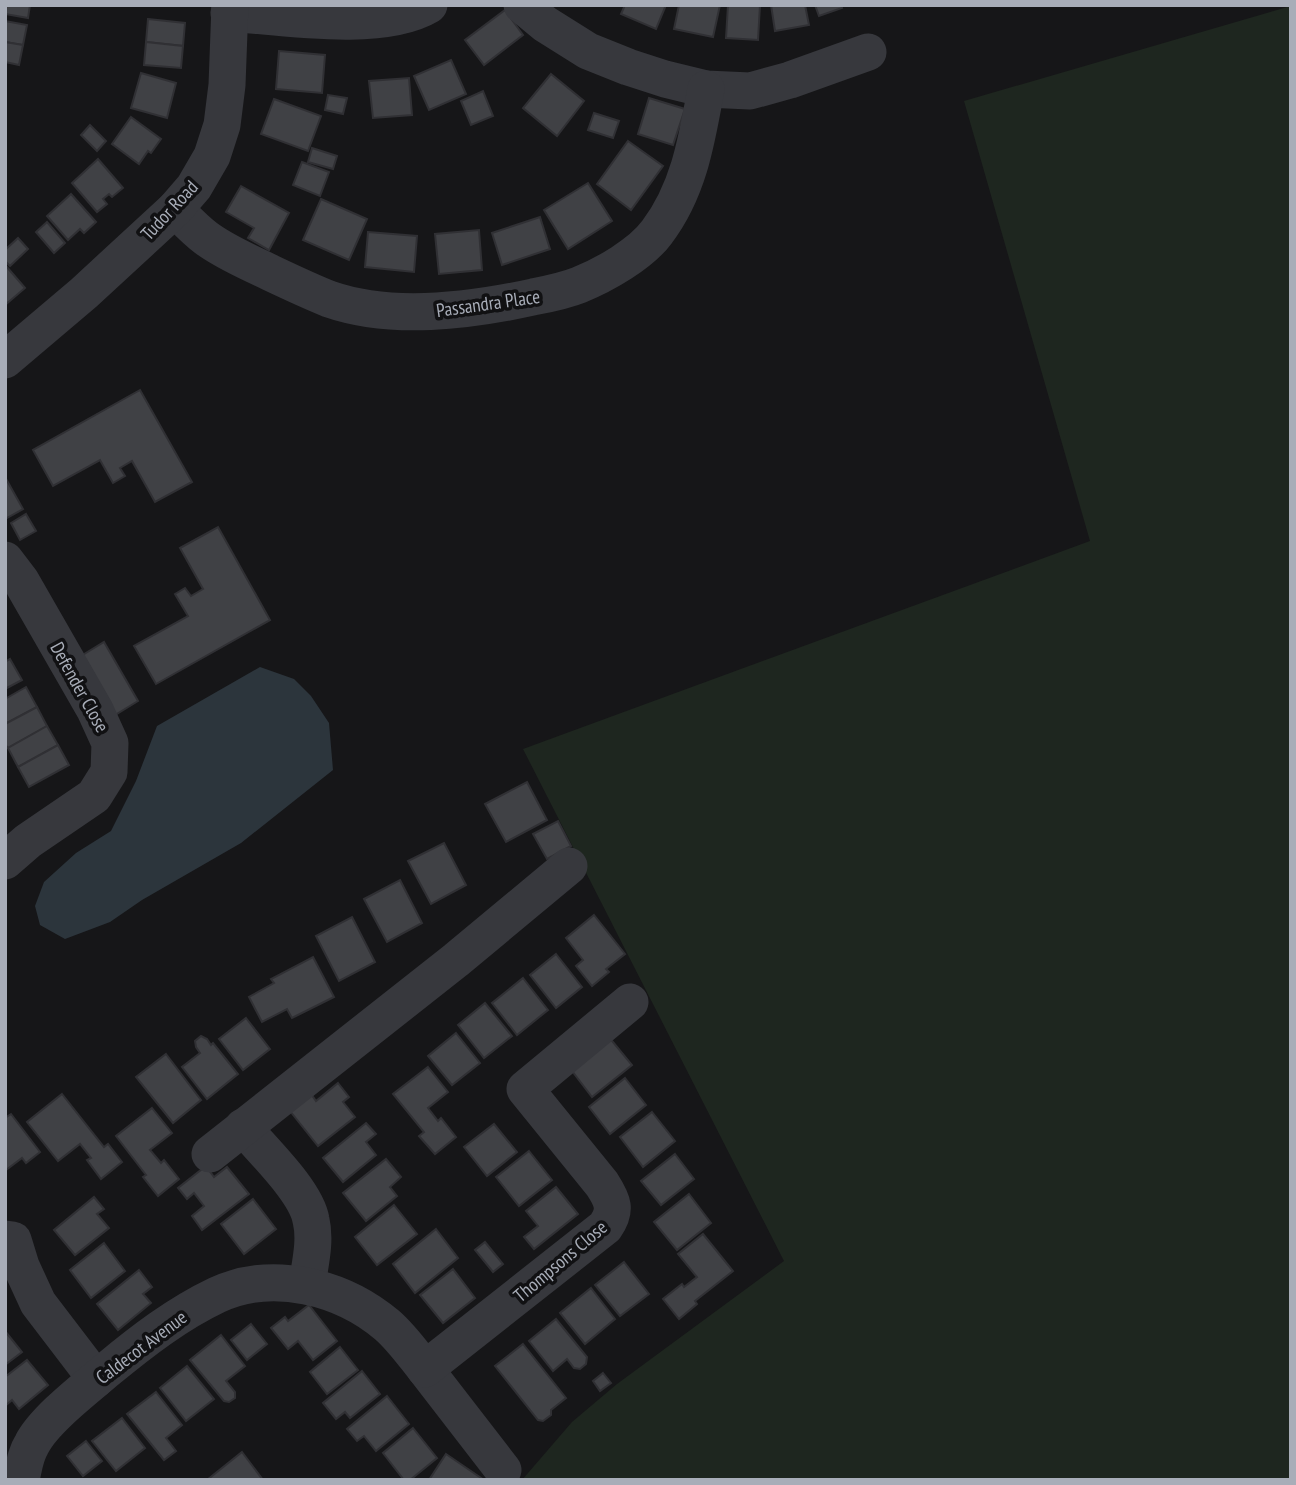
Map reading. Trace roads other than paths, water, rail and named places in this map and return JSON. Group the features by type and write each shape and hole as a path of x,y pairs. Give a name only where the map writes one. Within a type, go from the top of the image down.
{"street":[{"path":"230,9 366,22 397,17 429,5"},
{"path":"522,5 545,24 588,51 665,79 706,89 750,91 790,80 868,52"},
{"name":"Tudor Road","path":"5,360 84,293 175,209 194,187 212,156 222,125 227,85 230,9"},
{"name":"Passandra Place","path":"175,209 204,237 228,252 331,299 362,307 393,312 425,312 505,303 551,294 600,275 646,245 657,233 684,184 694,152 706,89"},
{"name":"Defender Close","path":"5,560 82,687 110,743 109,772 94,796 28,841 5,861"},
{"path":"210,1154 456,960 569,866"},
{"name":"Thompsons Close","path":"425,1369 605,1227 611,1219 612,1202 602,1184 525,1089 630,1002"},
{"path":"243,1127 300,1195 312,1220 307,1286 342,1298 379,1320 401,1339 503,1470"},
{"path":"9,1239 38,1303 96,1379"},
{"name":"Caldecot Avenue","path":"21,1480 25,1459 39,1432 96,1379 176,1318 219,1294 241,1286 262,1283 307,1286"}]}
